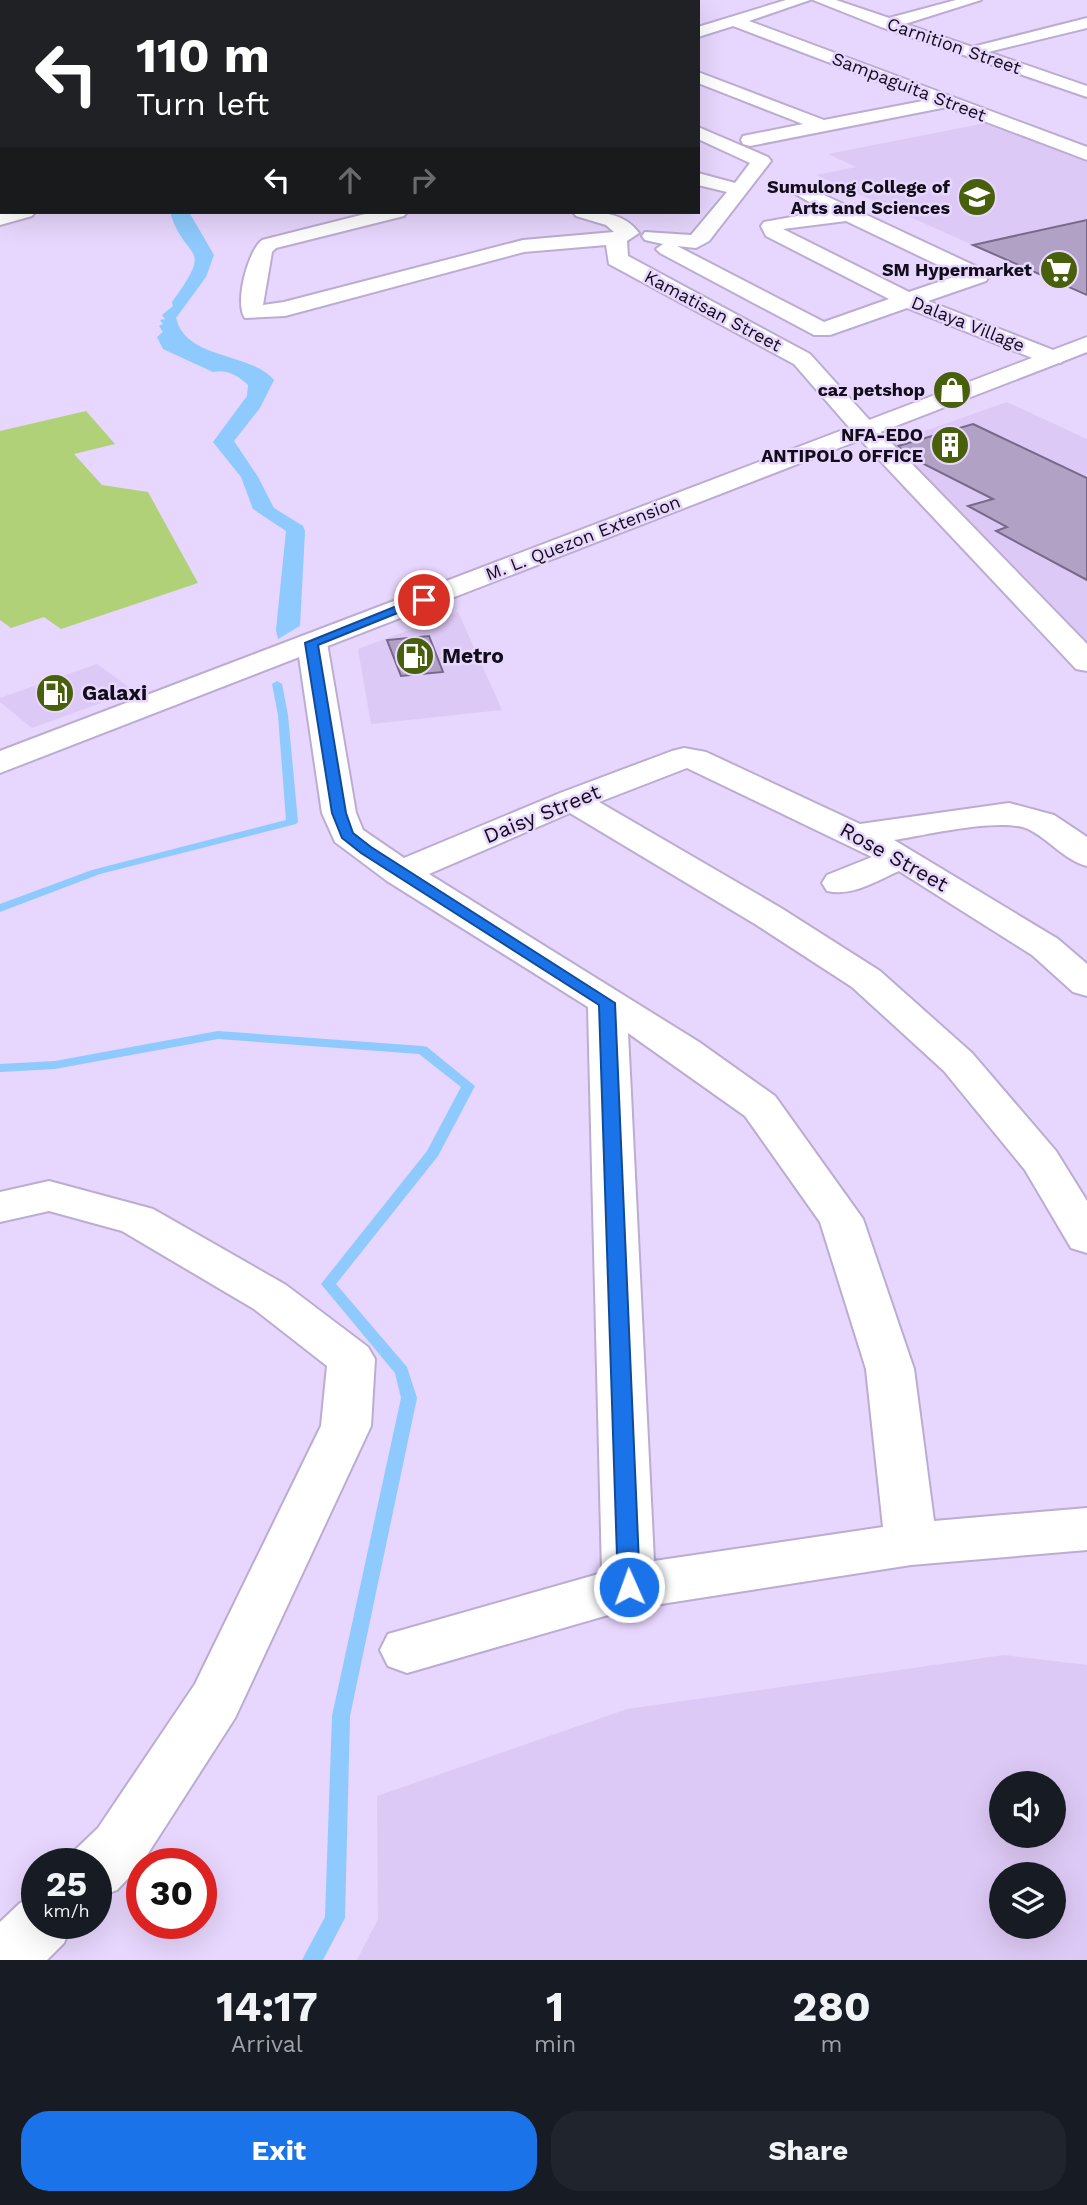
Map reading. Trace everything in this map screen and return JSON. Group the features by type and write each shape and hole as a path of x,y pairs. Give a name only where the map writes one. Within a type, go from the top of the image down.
{"street":[{"path":"700,31 802,0"},
{"name":"Carnition Street","path":"821,0 1087,92"},
{"path":"887,23 973,0"},
{"name":"Sampaguita Street","path":"731,20 1087,154"},
{"path":"970,52 1087,23"},
{"path":"700,78 823,126"},
{"path":"1068,86 1087,80"},
{"path":"700,97 734,91"},
{"path":"750,140 947,102"},
{"path":"389,214 269,244 262,250 259,279 251,304 253,313 264,314 285,309 523,246 623,236 696,242 715,226 761,161 700,133"},
{"path":"700,180 741,190"},
{"path":"667,249 822,330 978,276 802,192"},
{"path":"0,219 18,214"},
{"path":"591,214 613,222 623,236"},
{"name":"Dalaya Village","path":"849,214 783,222 771,226 773,232 781,237 909,301 1053,358"},
{"name":"Kamatisan Street","path":"623,236 617,259 802,359 864,429"},
{"name":"M. L. Quezon Extension","path":"0,763 1087,344"},
{"path":"864,429 1087,662"},
{"path":"312,643 339,813 347,835 400,873 685,1051 760,1106 841,1219 890,1369 911,1544"},
{"name":"Daisy Street","path":"400,873 572,800 684,758"},
{"name":"Rose Street","path":"684,758 704,762 901,856 1045,947 1087,984"},
{"path":"572,800 768,916 866,979 958,1062 1041,1161 1087,1237"},
{"path":"858,835 1010,813 1031,816 1051,824 1087,855"},
{"path":"840,883 901,856"},
{"path":"607,1003 629,1587"},
{"path":"0,1207 50,1195 137,1220 270,1297 351,1359 346,1426 215,1701 112,1854"},
{"path":"407,1650 629,1587 911,1544 1087,1529"},
{"path":"4,1960 26,1939"}],"shaded area":[{"name":"Sumulong College of Arts and Sciences","path":"986,123 1087,162 1087,220 973,245 816,175 856,167 828,154"},
{"path":"1007,402 1087,439 1087,646 888,444"},
{"path":"458,612 502,710 371,724 358,649"},
{"name":"Galaxi","path":"97,664 134,691 32,728 0,702 0,698"},
{"path":"1004,1655 1087,1665 1087,1960 357,1960 378,1919 377,1796 627,1709"}],"green space":[{"path":"86,411 115,444 74,454 102,485 148,492 198,583 61,629 44,617 11,628 0,620 0,431"}],"water":[{"path":"171,214 190,214 214,255 206,277 176,318 182,332 205,349 250,364 274,380 260,408 234,441 258,477 274,508 303,526 305,531 300,626 278,639 276,630 286,531 253,509 241,477 213,442 247,396 248,385 232,374 213,372 163,349 157,337 163,332 159,326 163,324 160,320 165,319 162,315 173,306 172,302 195,261"}],"building":[{"name":"SM Hypermarket","path":"1087,220 1087,295 973,245"},
{"path":"973,424 1087,478 1087,580 996,531 1007,527 968,506 993,499 908,456 898,446"},
{"name":"Metro","path":"429,636 443,672 401,676 387,640"}],"waterway":[{"path":"0,908 96,872 292,822 283,715 277,684"},
{"path":"0,1068 55,1065 218,1035 422,1050 468,1086 433,1153 328,1284 402,1371 409,1398 341,1716 335,1918 312,1960"}],"place":[{"name":"Sumulong College of Arts and Sciences","path":"977,197"},
{"name":"SM Hypermarket","path":"1059,270"},
{"name":"caz petshop","path":"952,390"},
{"name":"NFA-EDO ANTIPOLO OFFICE","path":"950,445"},
{"name":"Metro","path":"415,656"},
{"name":"Galaxi","path":"55,693"}],"route":[{"path":"424,600 312,643 339,813 347,835 366,850 607,1003 629,1587"}]}
